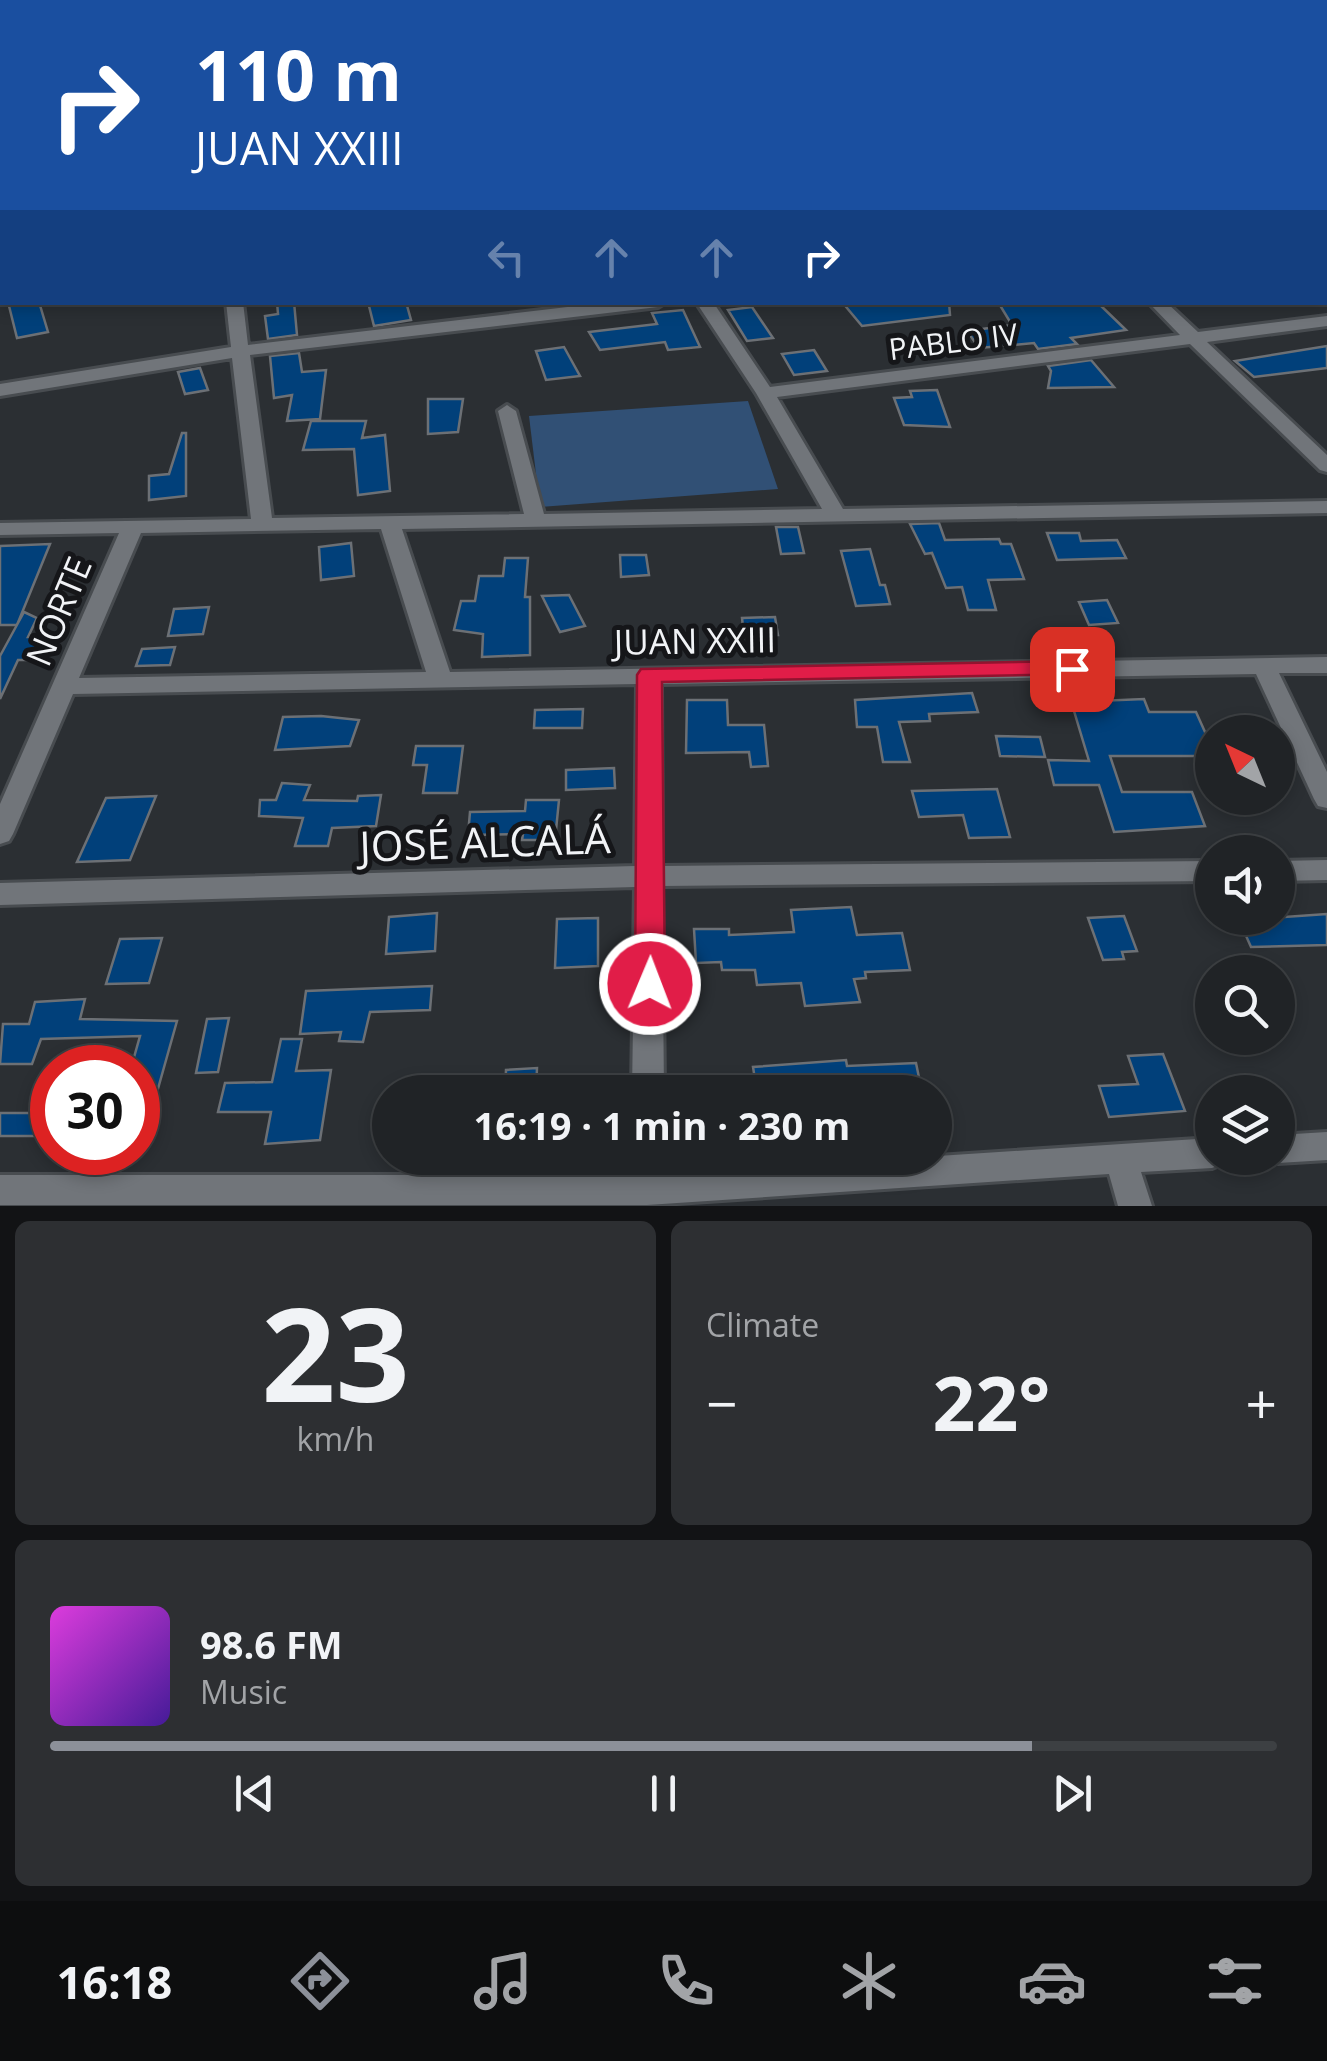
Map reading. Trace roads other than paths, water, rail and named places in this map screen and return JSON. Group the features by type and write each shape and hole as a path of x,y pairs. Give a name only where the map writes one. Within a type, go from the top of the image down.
{"street":[{"path":"234,305 262,523"},
{"path":"0,390 241,351 632,305"},
{"path":"706,305 765,393 834,512"},
{"path":"1159,305 1327,466"},
{"name":"PABLO IV","path":"765,393 1327,320"},
{"path":"506,411 535,518"},
{"path":"0,529 1327,506"},
{"path":"389,521 441,682"},
{"name":"NORTE","path":"0,834 133,526"},
{"name":"JUAN XXIII","path":"64,686 1327,664"},
{"path":"1264,666 1327,799"},
{"path":"648,1075 650,675"},
{"path":"1295,871 1327,870"},
{"name":"JOSÉ ALCALÁ","path":"0,894 652,876 1195,871"},
{"path":"1295,1148 1327,1146"},
{"path":"952,1164 1195,1154"},
{"path":"1121,1159 1135,1206"},
{"path":"0,1190 607,1175"}]}
